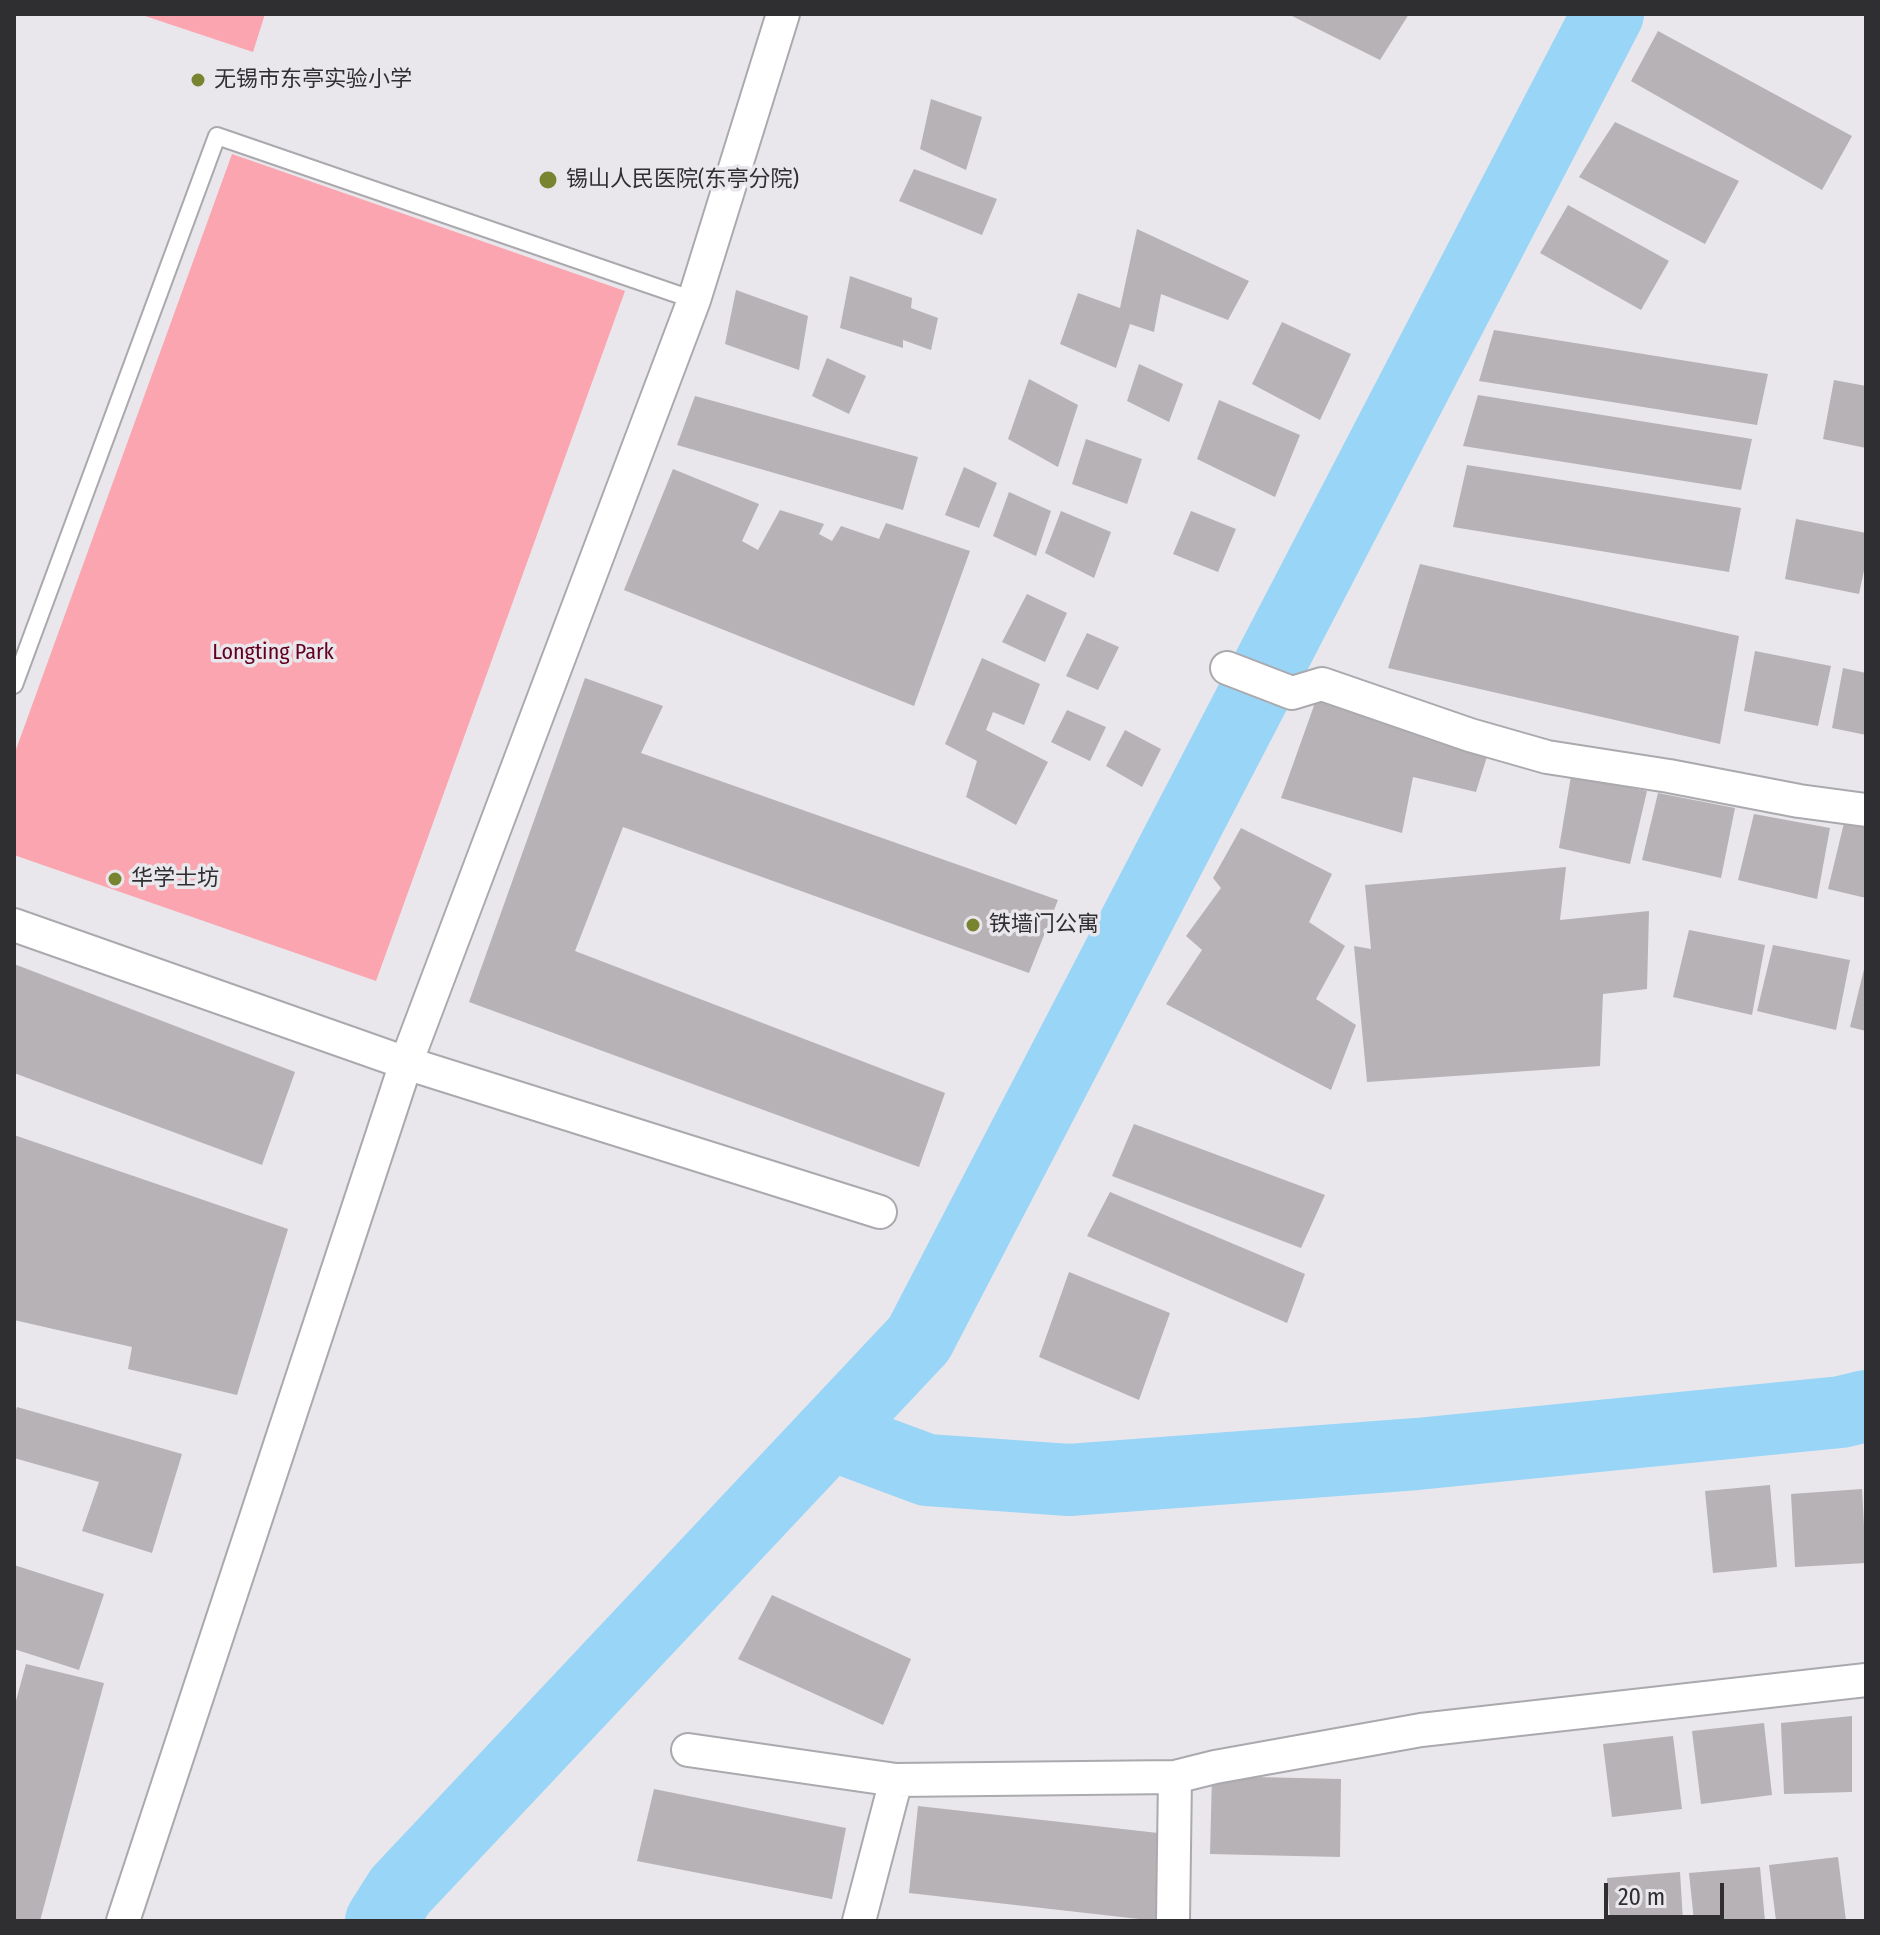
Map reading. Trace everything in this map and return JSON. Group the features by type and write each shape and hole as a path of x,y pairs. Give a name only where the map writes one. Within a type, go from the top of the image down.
{"street":[{"path":"123,1921 406,1063 694,300 783,14"},
{"path":"1227,668 1292,693 1322,684 1470,735 1547,757 1866,810"},
{"path":"14,925 406,1063 880,1212"},
{"path":"688,1750 896,1780 1175,1777 1421,1730 1866,1680"},
{"path":"1173,1921 1175,1777"},
{"path":"859,1921 896,1780"}],"lane":[{"path":"14,685 217,136 694,300"}],"green space":[{"path":"139,14 265,14 253,52"},
{"name":"Longting Park","path":"232,154 625,291 376,981 14,855 14,755"}],"building":[{"path":"1288,14 1409,14 1380,60"},
{"path":"1658,31 1852,136 1822,190 1631,81"},
{"path":"931,99 982,117 966,170 920,149"},
{"path":"1615,122 1739,181 1705,244 1579,177"},
{"path":"914,169 997,199 982,235 899,201"},
{"path":"1568,205 1669,261 1641,310 1540,253"},
{"path":"1137,229 1249,281 1228,320 1161,294 1154,332 1130,324 1116,368 1060,344 1078,293 1120,308"},
{"path":"850,276 912,298 911,308 938,318 931,350 903,340 903,348 840,328"},
{"path":"736,290 808,316 799,370 725,344"},
{"path":"1282,322 1351,354 1320,420 1252,384"},
{"path":"1494,330 1768,374 1757,425 1479,381"},
{"path":"827,358 866,376 849,414 812,396"},
{"path":"1139,364 1183,384 1169,422 1127,401"},
{"path":"1029,379 1078,405 1058,467 1008,439"},
{"path":"1834,380 1866,386 1866,448 1823,439"},
{"path":"1478,395 1752,439 1741,490 1463,446"},
{"path":"695,396 918,457 903,510 677,445"},
{"path":"1219,400 1300,435 1275,497 1197,459"},
{"path":"1086,439 1142,459 1127,504 1072,484"},
{"path":"1467,465 1741,508 1729,572 1453,527"},
{"path":"964,467 997,483 979,528 945,515"},
{"path":"673,469 759,504 742,541 758,550 780,510 824,524 819,534 832,541 841,526 879,539 886,523 970,551 914,706 624,590"},
{"path":"1009,492 1051,511 1036,556 993,536"},
{"path":"1061,511 1111,532 1094,578 1045,553"},
{"path":"1191,511 1236,529 1218,572 1173,554"},
{"path":"1796,519 1866,533 1866,561 1859,594 1785,579"},
{"path":"1420,564 1739,636 1720,744 1388,668"},
{"path":"1027,594 1067,613 1045,662 1002,642"},
{"path":"1087,633 1119,647 1098,690 1066,676"},
{"path":"1755,651 1831,666 1818,726 1744,711"},
{"path":"982,658 1040,684 1024,725 993,712 986,730 1048,762 1016,825 966,797 977,761 945,744"},
{"path":"1843,668 1866,673 1866,735 1832,728"},
{"name":"铁墙门公寓","path":"585,678 663,706 641,753 1058,900 1029,973 623,827 575,951 945,1093 919,1167 469,1002"},
{"path":"1316,700 1489,750 1476,792 1413,777 1402,833 1281,798"},
{"path":"1067,710 1106,727 1090,761 1051,742"},
{"path":"1125,730 1161,749 1142,787 1106,766"},
{"path":"1571,776 1647,791 1630,864 1559,848"},
{"path":"1658,793 1735,808 1721,878 1642,860"},
{"path":"1754,814 1830,828 1817,899 1738,880"},
{"path":"1844,823 1866,827 1866,898 1828,889"},
{"path":"1241,828 1332,874 1309,922 1345,946 1316,999 1356,1025 1331,1090 1166,1004 1202,950 1186,936 1221,888 1213,878"},
{"path":"1566,867 1560,920 1649,911 1647,989 1603,994 1600,1066 1367,1082 1354,946 1371,949 1365,885"},
{"path":"1689,930 1765,945 1752,1015 1673,997"},
{"path":"1773,945 1850,960 1836,1030 1757,1011"},
{"path":"14,964 295,1072 262,1165 14,1073"},
{"path":"1866,965 1866,1031 1850,1027"},
{"path":"1134,1124 1325,1195 1301,1248 1112,1176"},
{"path":"14,1135 288,1229 237,1395 128,1369 132,1347 14,1320"},
{"path":"1110,1192 1305,1274 1287,1323 1087,1236"},
{"path":"1069,1272 1170,1313 1139,1400 1039,1357"},
{"path":"17,1407 182,1454 152,1553 82,1531 99,1482 14,1458 14,1417"},
{"path":"1770,1485 1777,1567 1713,1573 1705,1491"},
{"path":"1862,1489 1866,1563 1795,1567 1791,1494"},
{"path":"14,1565 104,1594 79,1670 14,1649"},
{"path":"772,1595 911,1659 883,1725 738,1659"},
{"path":"26,1664 104,1683 40,1921 14,1921 14,1708"},
{"path":"1852,1716 1852,1792 1784,1794 1781,1723"},
{"path":"1764,1723 1772,1795 1701,1804 1692,1731"},
{"path":"1673,1736 1682,1809 1612,1817 1603,1744"},
{"path":"1212,1776 1341,1779 1340,1857 1210,1854"},
{"path":"654,1789 846,1828 832,1899 637,1861"},
{"path":"918,1806 1167,1834 1157,1921 909,1893"},
{"path":"1838,1857 1846,1921 1776,1921 1769,1865"},
{"path":"1760,1867 1765,1921 1694,1921 1689,1873"},
{"path":"1680,1872 1683,1921 1610,1921 1607,1878"}],"waterway":[{"path":"381,1921 400,1891 919,1339 1608,14"},
{"path":"830,1434 927,1470 1069,1480 1417,1454 1841,1412 1866,1406"}],"place":[{"name":"无锡市东亭实验小学","path":"198,80"},
{"name":"锡山人民医院(东亭分院)","path":"548,180"},
{"name":"华学士坊","path":"115,879"},
{"name":"铁墙门公寓","path":"973,925"}]}
